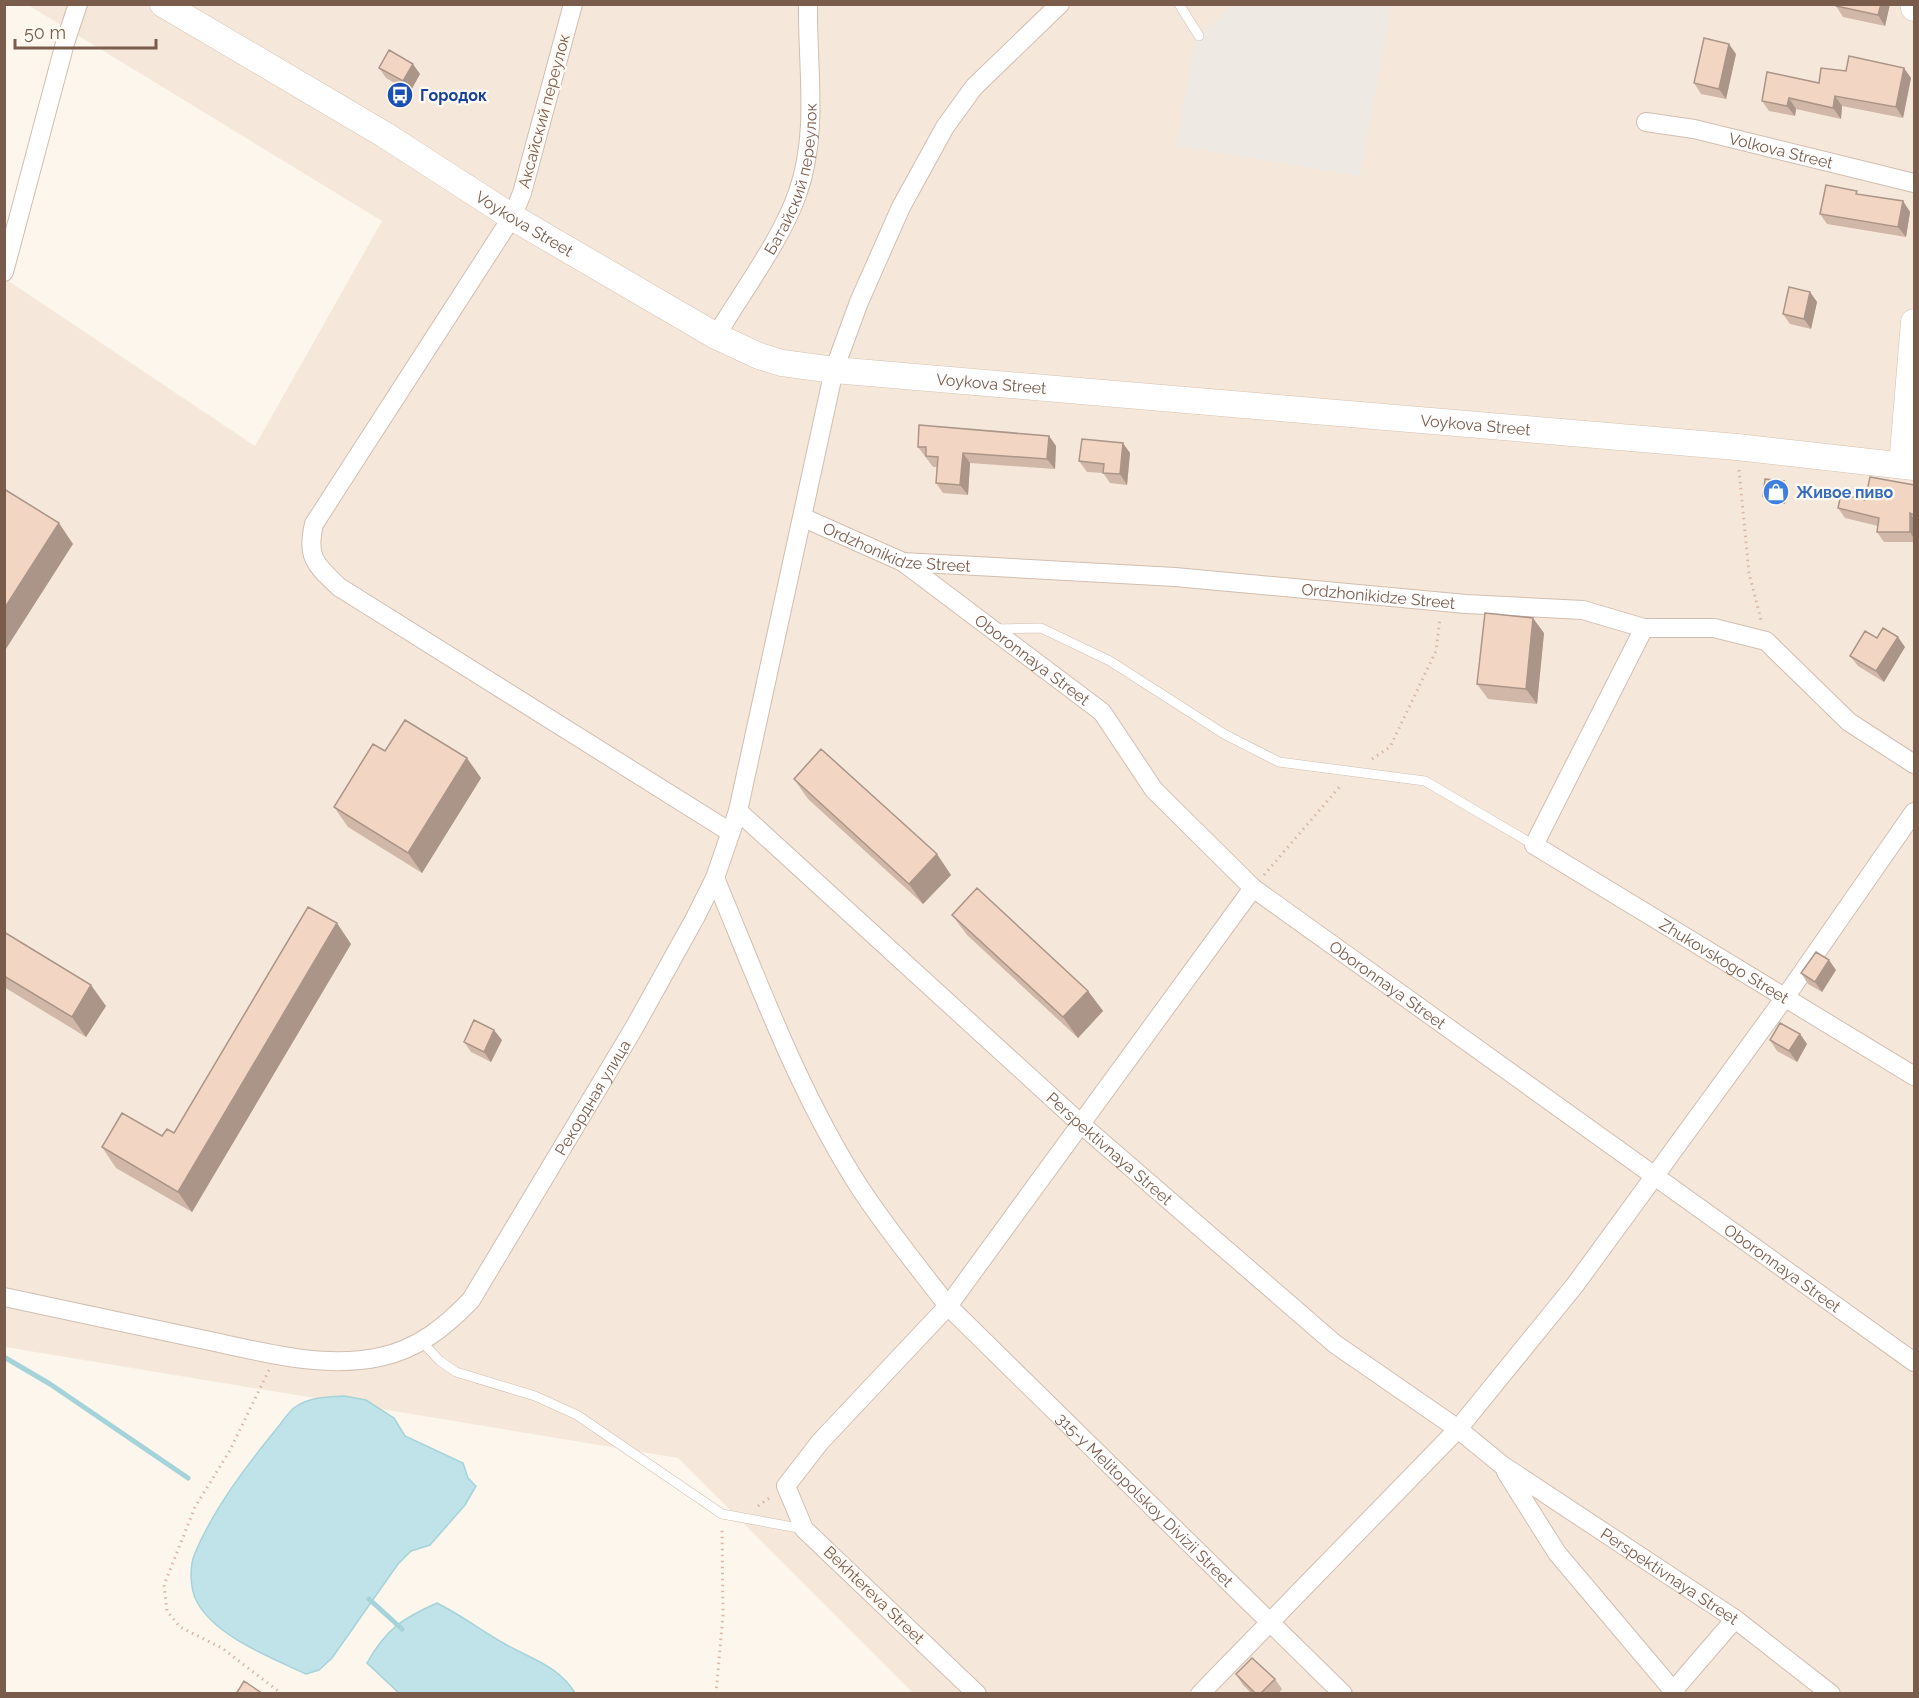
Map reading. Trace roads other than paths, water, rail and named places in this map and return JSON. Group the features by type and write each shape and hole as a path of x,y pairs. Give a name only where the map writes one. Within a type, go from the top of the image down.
{"street":[{"path":"4,272 65,43 78,4"},
{"name":"Voykova Street","path":"163,4 385,135 512,217 716,336 759,356 782,363 834,370 1737,447 1908,466"},
{"name":"Аксайский переулок","path":"573,4 522,193 512,217 314,524 309,544 315,563 339,587 730,832"},
{"name":"Батайский переулок","path":"716,336 788,217 799,191 805,161 813,84 808,4"},
{"name":"Рекордная улица","path":"4,1298 279,1355 362,1360 382,1357 422,1342 443,1328 471,1300 634,1028 715,878 738,811 804,518 834,370 900,207 945,127 974,87 1060,4"},
{"name":"Volkova Street","path":"1646,122 1694,129 1914,183"},
{"path":"1908,466 1914,322"},
{"name":"Ordzhonikidze Street","path":"804,518 903,562 1175,577 1442,602 1583,610 1644,628 1714,628 1766,641 1849,722 1914,764"},
{"name":"Oboronnaya Street","path":"903,562 1102,712 1154,790 1253,888 1914,1362"},
{"path":"1534,845 1644,628"},
{"name":"Perspektivnaya Street","path":"738,811 1082,1125 1335,1344 1458,1429 1502,1465 1735,1619 1830,1694"},
{"path":"1200,1694 1268,1621 1458,1429 1575,1285 1786,996 1914,812"},
{"name":"Zhukovskogo Street","path":"1534,845 1786,996 1914,1076"},
{"name":"315-y Melitopolskoy Divizii Street","path":"715,878 776,1029 830,1135 860,1187 948,1306 1343,1694"},
{"path":"948,1306 1253,888"},
{"name":"Bekhtereva Street","path":"948,1306 813,1450 786,1486 804,1529 977,1694"},
{"name":"Perspektivnaya Street","path":"1502,1465 1557,1553 1675,1692"},
{"path":"1675,1692 1735,1619"}],"lane":[{"path":"1179,4 1199,36"},
{"path":"993,629 1041,628 1110,661 1224,734 1279,762 1425,781 1534,845"},
{"path":"422,1342 440,1361 456,1372 535,1396 577,1415 725,1514 804,1529"}],"water":[{"path":"344,1396 366,1400 394,1418 405,1436 463,1463 468,1478 476,1486 465,1505 430,1545 411,1551 398,1564 332,1658 319,1670 306,1674 246,1645 217,1626 197,1602 191,1571 195,1553 221,1503 291,1411 313,1399"},
{"path":"437,1603 505,1644 544,1664 561,1676 575,1693 400,1694 367,1663 381,1641 396,1626"}],"waterway":[{"path":"4,1357 50,1384 188,1478"},
{"path":"369,1599 402,1629"}],"place":[{"name":"Городок","path":"400,95"},
{"name":"Живое пиво","path":"1776,492"}]}
